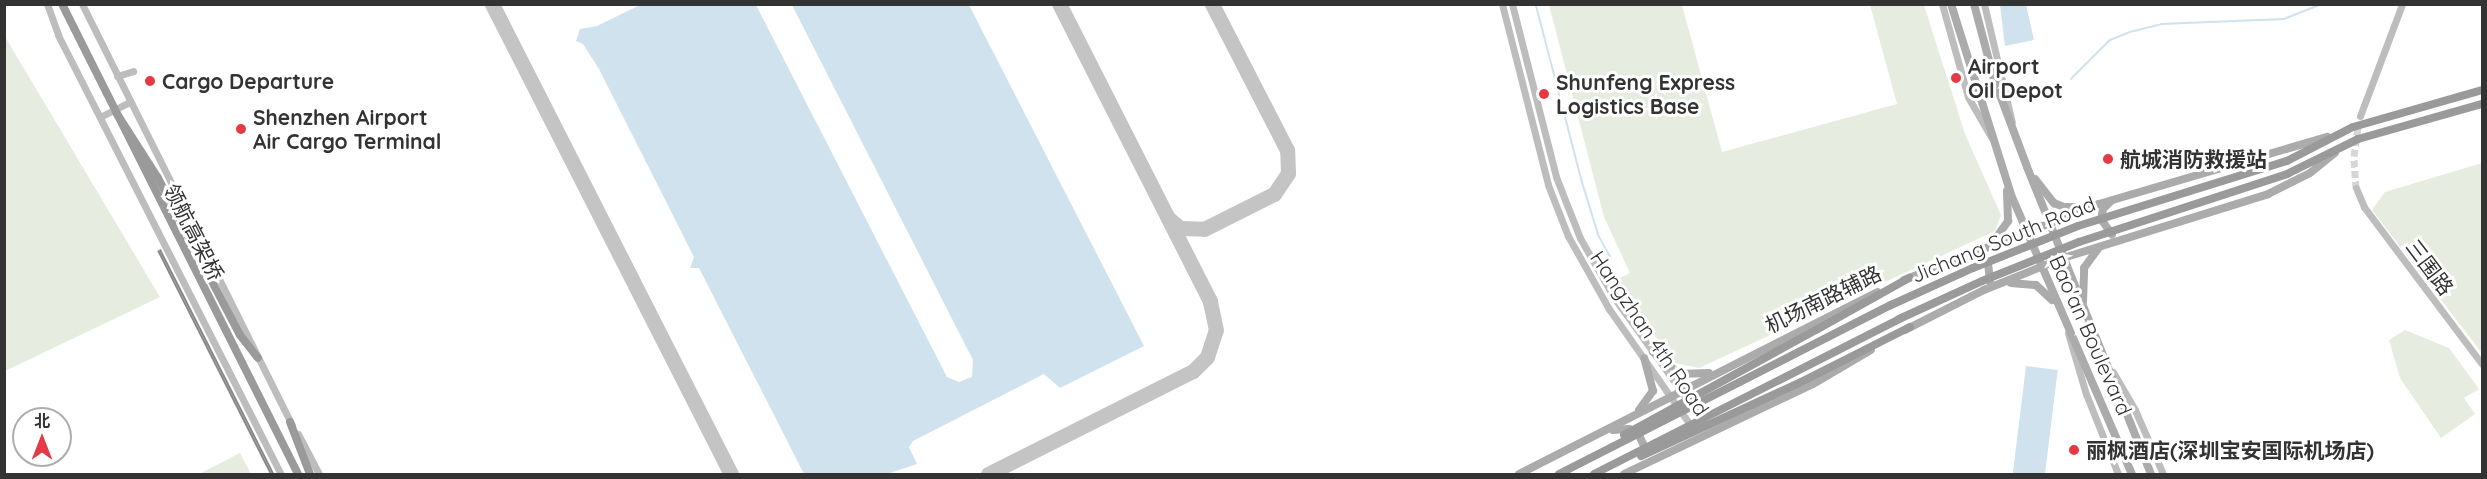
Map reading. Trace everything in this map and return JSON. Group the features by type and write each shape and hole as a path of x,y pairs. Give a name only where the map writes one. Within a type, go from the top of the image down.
{"highway":[{"name":"领航高架桥","path":"62,4 108,103 298,474"},
{"name":"Jichang South Road","path":"1558,474 1891,305 2002,255 2096,220 2287,161 2329,137 2482,90"},
{"path":"108,103 132,132 240,335 258,358"},
{"name":"Jichang South Road","path":"1594,474 1899,319 2001,273 2079,242 2287,174 2342,145 2482,104"},
{"path":"1558,474 1677,404 1909,278"},
{"path":"1599,474 1801,382 1910,327"},
{"path":"290,422 310,474"}],"main road":[{"name":"Bao'an Boulevard","path":"1951,4 2005,177 2040,267 2132,474"},
{"name":"Bao'an Boulevard","path":"1974,4 1994,79 2027,167 2151,474"},
{"name":"机场南路辅路","path":"1519,474 1725,368 1909,278 2115,198 2329,137"},
{"path":"1624,474 1840,369 1910,327 1984,290 2125,236 2268,194 2310,173 2342,145"},
{"path":"2027,167 2060,206 2075,208 2099,204"},
{"path":"1984,248 2004,231 2008,221 2005,177"},
{"path":"2115,198 2103,209 2102,223 2111,234 2125,236"},
{"path":"2083,306 2086,262 2108,242"},
{"path":"1965,255 1980,256 1988,263 1991,278 1984,290"},
{"path":"1994,286 2030,282 2042,288 2057,306"},
{"path":"1653,352 1685,375 1725,368"},
{"path":"1622,422 1651,396 1652,380 1644,358"},
{"path":"1590,438 1625,428 1638,433 1647,452 1637,468"}],"street":[{"path":"47,4 100,117 281,474"},
{"path":"82,4 290,422 319,474"},
{"name":"Hangzhan 4th Road","path":"1502,4 1560,217 1599,292 1700,438"},
{"name":"Hangzhan 4th Road","path":"1512,4 1550,153 1571,219 1598,273 1710,433"},
{"path":"1942,4 1968,97 1991,137"},
{"path":"1984,4 2013,125"},
{"path":"2360,116 2402,4"},
{"path":"117,76 133,71"},
{"path":"100,117 130,102"},
{"name":"三围路","path":"2356,188 2364,207 2482,364"},
{"path":"2067,328 2086,394 2118,474"},
{"path":"2103,356 2135,410 2163,474"}],"shaded area":[{"path":"1549,5 1682,5 1722,152 1897,104 1870,5 1924,5 1965,134 2001,215 1995,231 1699,368 1675,363 1615,281 1630,273 1604,217"},
{"path":"4,35 160,297 5,371 4,371"},
{"path":"2482,163 2482,353 2372,210 2385,192"},
{"path":"2405,330 2449,348 2479,389 2464,398 2475,414 2441,438 2400,378 2389,340"},
{"path":"240,453 251,474 199,474"}],"water":[{"path":"640,5 756,5 947,377 959,382 972,377 973,360 792,5 969,5 1144,346 1060,388 1044,374 913,441 909,447 917,464 887,474 804,474 699,268 690,268 694,257 599,69 583,44 576,41 580,29 597,26"},
{"path":"2000,5 2026,5 2034,40 2005,46"},
{"path":"2026,366 2058,370 2045,474 2013,473"}],"waterway":[{"path":"1536,4 1582,181 1599,236 1610,256"},
{"path":"2071,79 2110,40 2130,32 2161,24 2284,19 2322,4"}],"taxiway":[{"path":"492,4 731,474"},
{"path":"988,474 1193,371 1207,357 1216,330 1210,301 1059,4"},
{"path":"1168,218 1180,228 1204,229 1274,194 1288,173 1287,150 1212,4"}],"tunnel":[{"path":"2356,188 2354,156 2359,122"}],"railway":[{"path":"159,250 272,474"}],"place":[{"name":"Airport Oil Depot","path":"1956,78"},
{"name":"Cargo Departure","path":"150,81"},
{"name":"Shunfeng Express Logistics Base","path":"1544,94"},
{"name":"Shenzhen Airport Air Cargo Terminal","path":"241,129"},
{"name":"航城消防救援站","path":"2108,159"},
{"name":"丽枫酒店(深圳宝安国际机场店)","path":"2074,450"}]}
